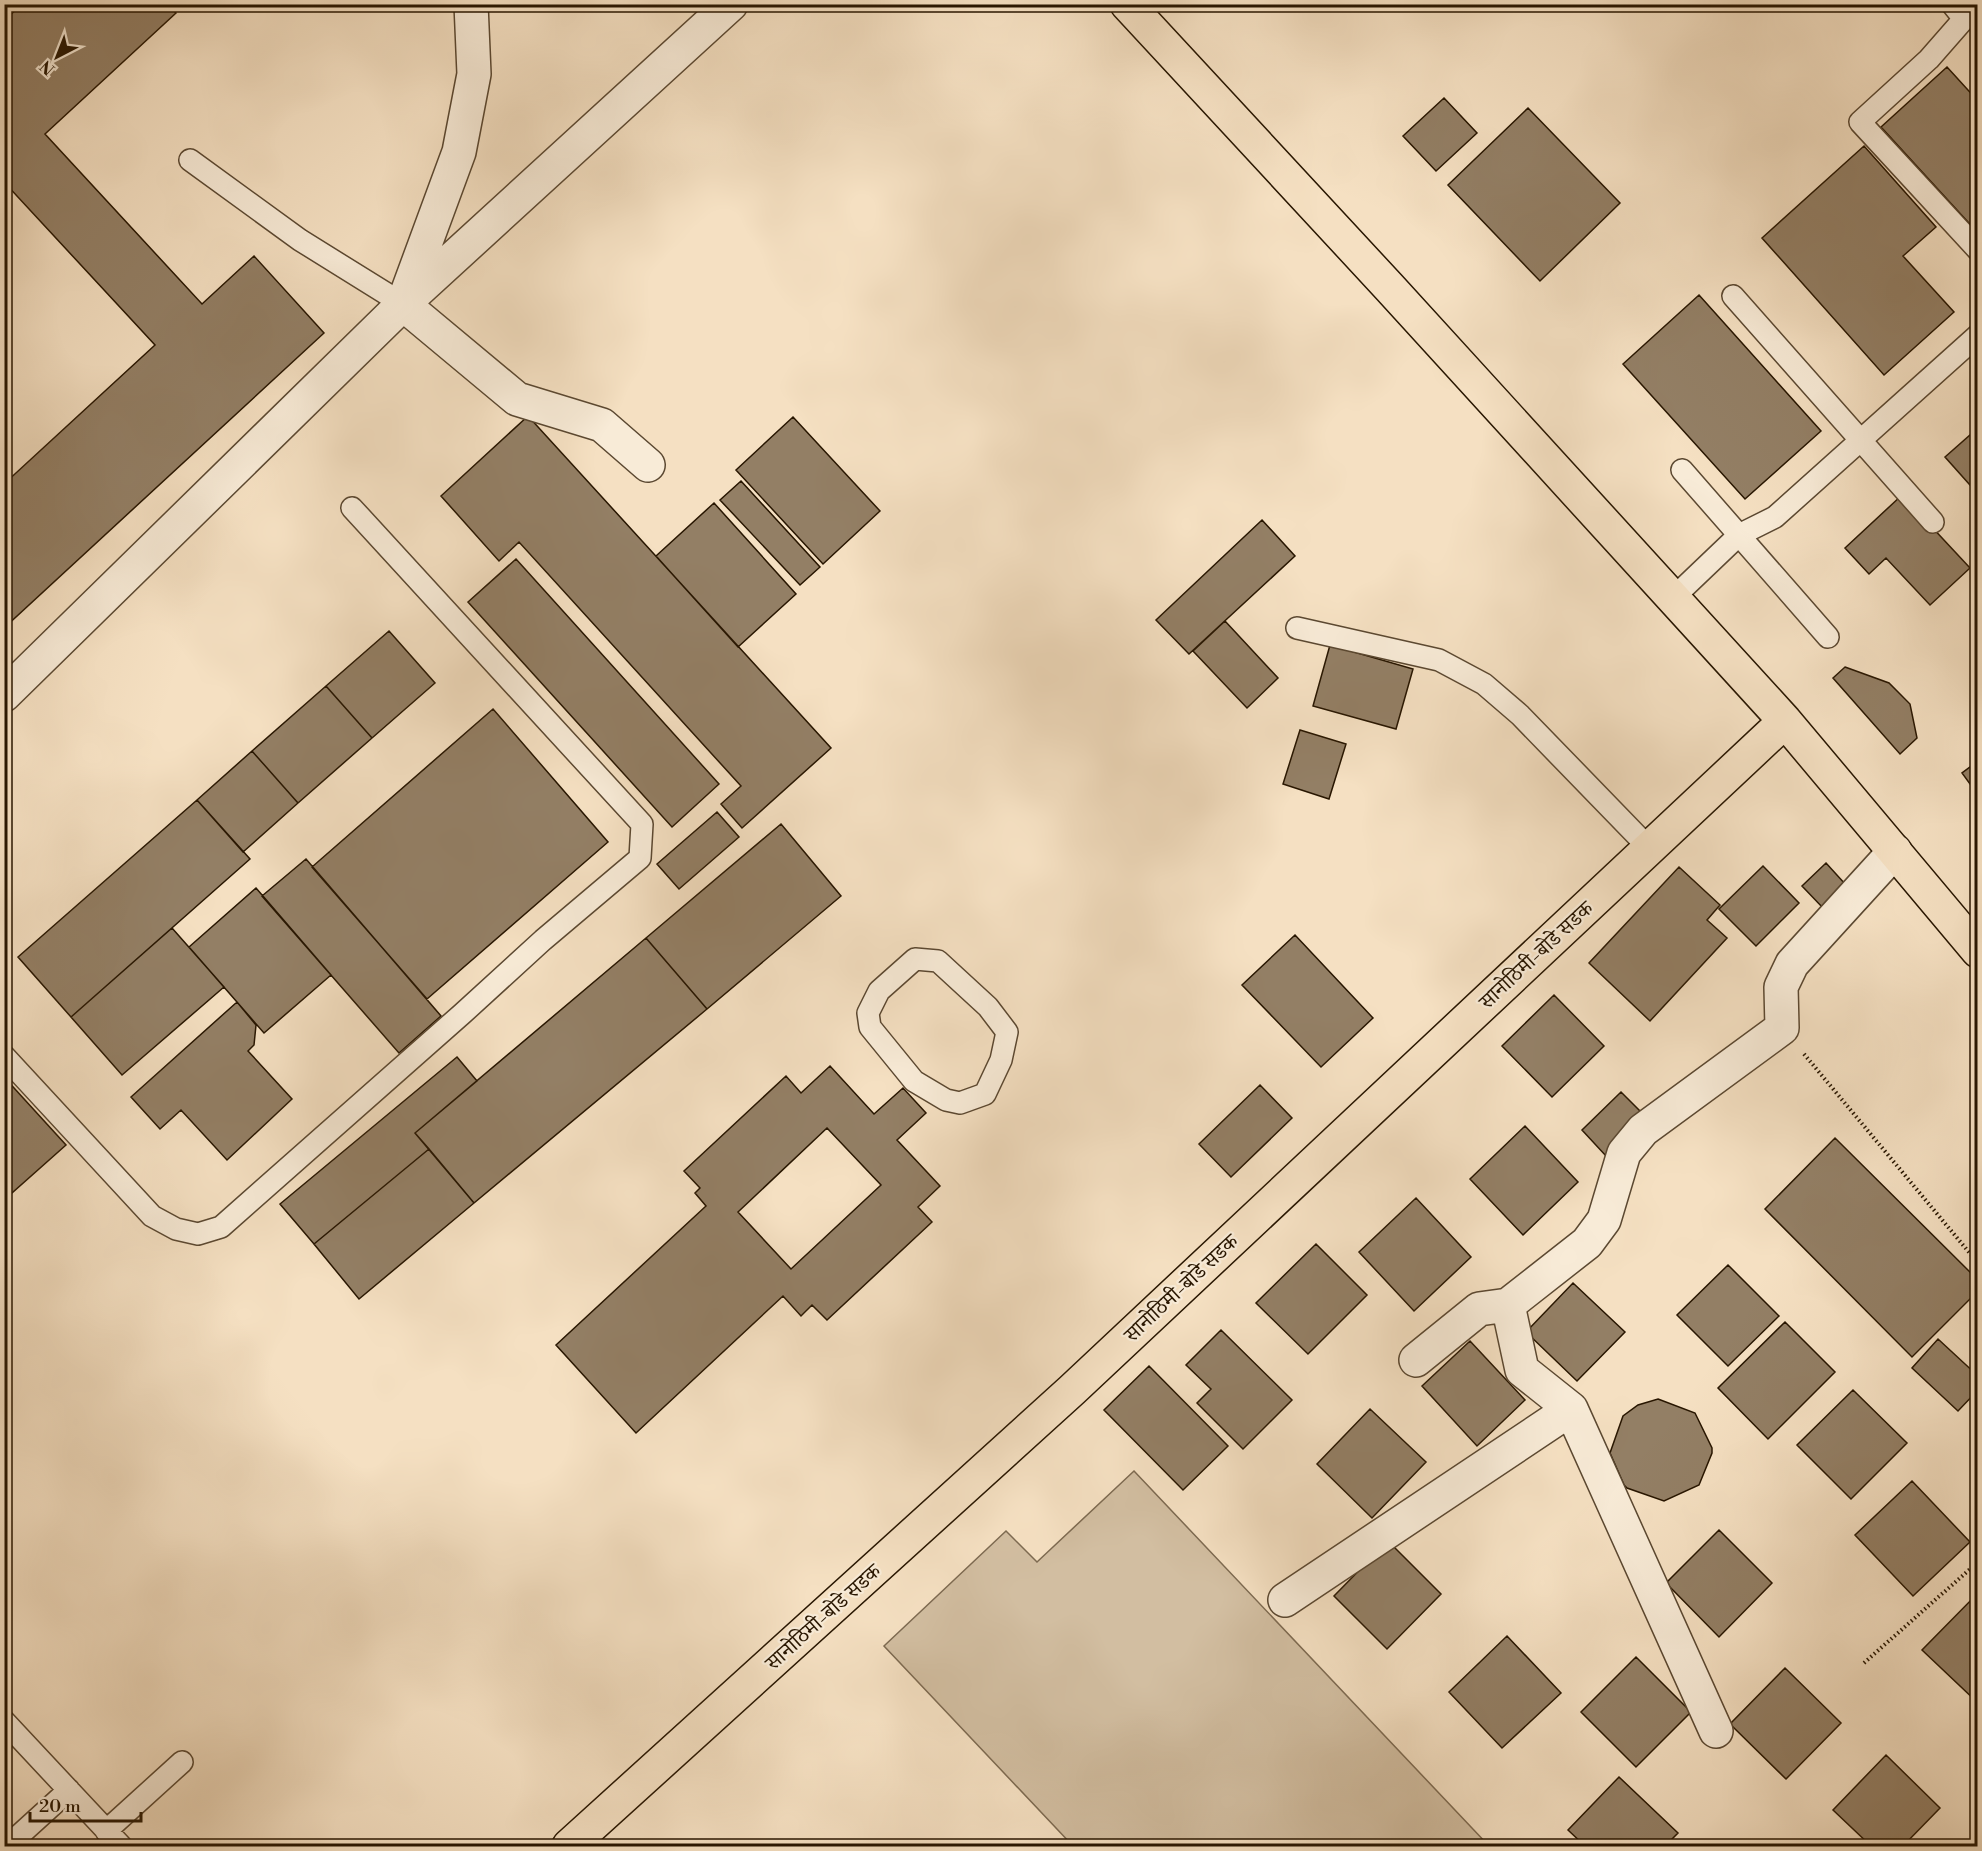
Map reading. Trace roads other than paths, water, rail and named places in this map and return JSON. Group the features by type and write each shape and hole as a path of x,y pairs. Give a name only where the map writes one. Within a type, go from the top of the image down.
{"main road":[{"path":"1126,4 1390,288 1785,721 1977,951"},
{"name":"सानोठिमी-बोडे सडक","path":"569,1846 1081,1382 1785,721"}],"street":[{"path":"403,304 459,152 474,74 471,4"},
{"path":"4,695 403,304 731,4"},
{"path":"403,304 517,399 602,425 648,465"},
{"path":"1416,1360 1479,1309 1508,1305 1587,1244 1604,1220 1623,1153 1643,1130 1782,1028 1781,987 1792,964 1895,851"},
{"path":"1508,1305 1522,1370 1572,1409 1716,1731"},
{"path":"1285,1600 1572,1409"}],"lane":[{"path":"1952,4 1964,19 1929,59 1860,122 1977,250"},
{"path":"190,160 300,240 403,304"},
{"path":"1733,296 1933,522"},
{"path":"1673,598 1739,535 1775,517 1977,335"},
{"path":"1682,470 1828,637"},
{"path":"4,1056 152,1216 176,1229 198,1234 221,1227 543,940 640,858 642,824 352,508"},
{"path":"1297,628 1439,660 1484,684 1520,715 1649,848"},
{"path":"915,959 938,961 988,1007 1007,1032 1001,1060 985,1094 960,1103 946,1100 914,1081 870,1027 868,1013 879,991 915,959"},
{"path":"4,1721 121,1846"},
{"path":"106,1831 182,1762"},
{"path":"13,1838 69,1790"}]}
